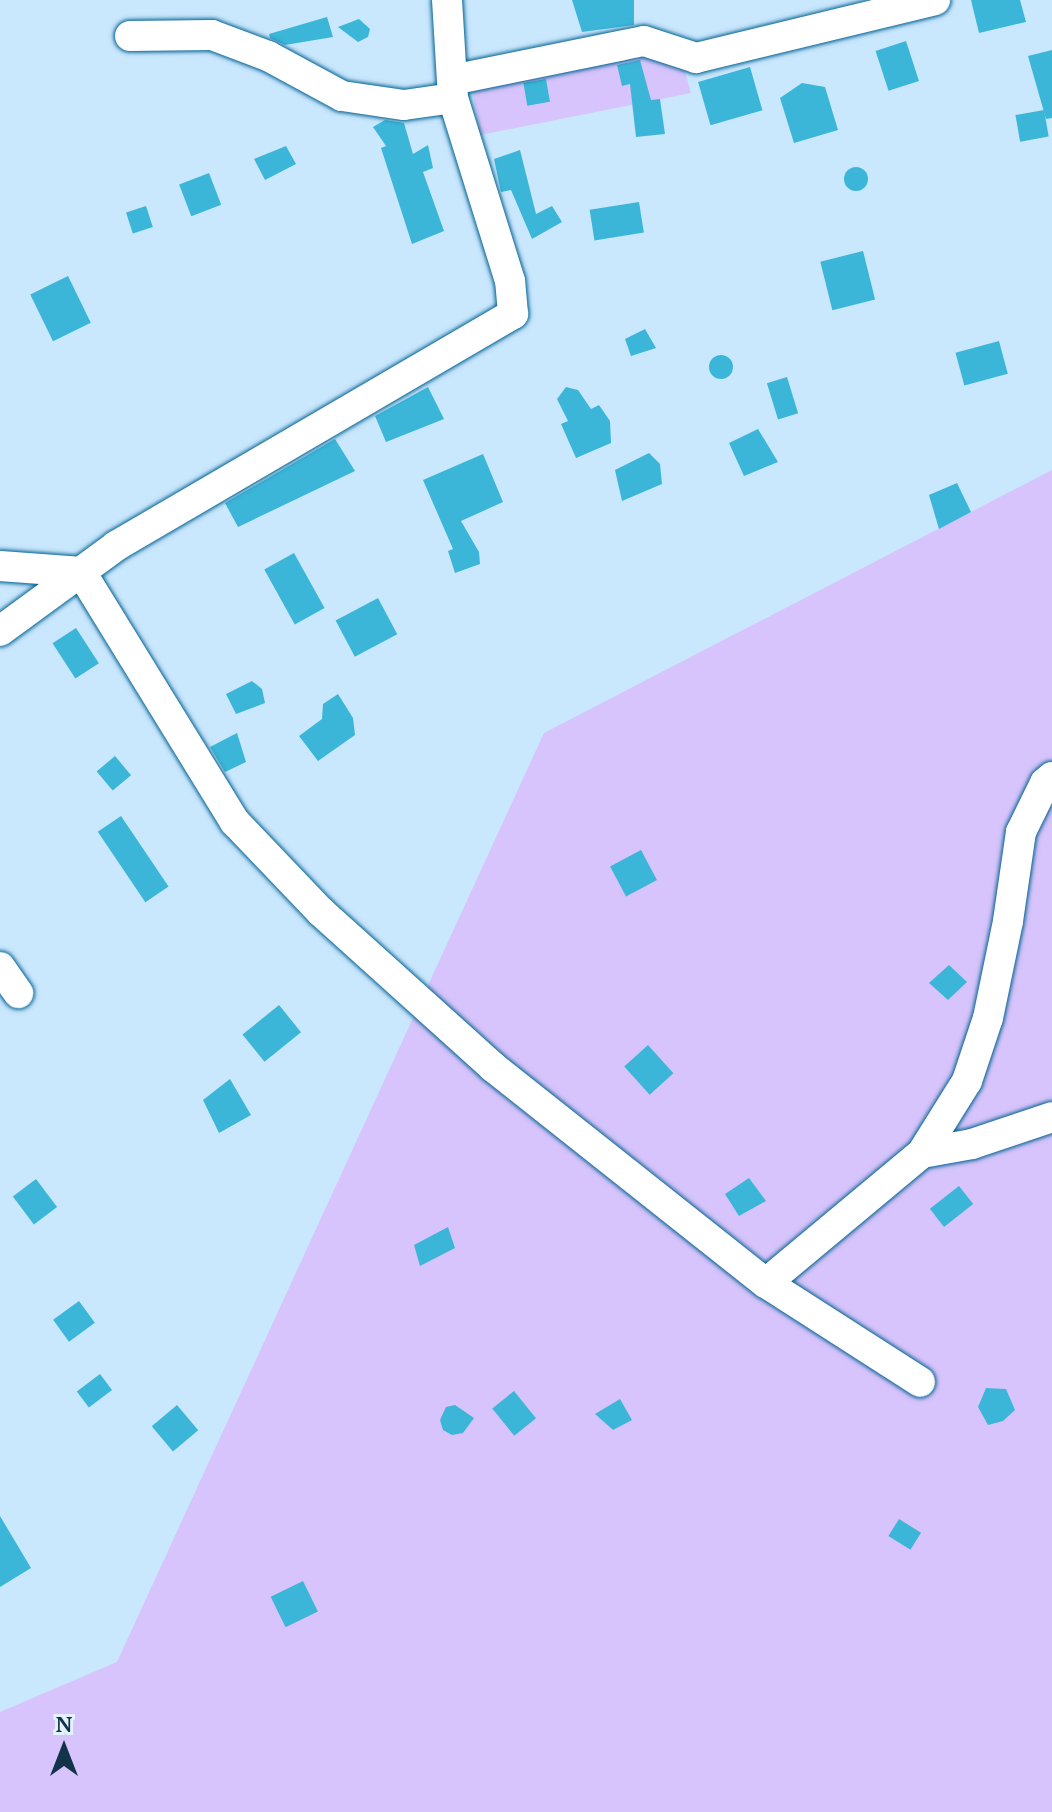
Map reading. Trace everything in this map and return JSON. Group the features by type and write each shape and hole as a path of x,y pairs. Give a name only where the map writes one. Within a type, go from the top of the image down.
{"street":[{"path":"0,631 116,546 513,314 510,281 453,89 447,0"},
{"path":"130,36 212,35 268,56 342,96 404,105 453,89 644,41 696,58 935,0"},
{"path":"0,566 81,572"},
{"path":"81,572 235,822 321,912 493,1067 766,1283 920,1382"},
{"path":"766,1283 922,1153 967,1081 991,1004 1021,832 1045,783 1052,777"},
{"path":"0,967 18,993"},
{"path":"922,1153 972,1144 1052,1117"}],"shaded area":[{"path":"646,52 683,65 691,93 480,135 472,88"},
{"path":"1052,470 1052,1812 0,1812 0,1712 117,1662 544,733"}],"building":[{"path":"572,0 634,0 634,25 582,32"},
{"path":"971,0 1020,0 1026,22 979,33"},
{"path":"327,17 333,37 285,45 270,38 269,34"},
{"path":"359,19 370,29 368,37 358,42 338,27"},
{"path":"906,41 919,81 889,91 876,51"},
{"path":"1052,50 1052,118 1046,119 1028,56"},
{"path":"640,60 651,100 660,99 665,134 636,137 630,84 622,86 617,65"},
{"path":"750,67 762,110 710,125 698,82"},
{"path":"546,79 550,102 527,106 523,83"},
{"path":"802,83 825,87 838,130 794,143 780,98"},
{"path":"1044,110 1049,137 1020,142 1015,115"},
{"path":"385,120 404,123 413,154 428,145 433,168 423,172 444,231 412,244 381,148 386,146 373,127"},
{"path":"286,146 296,164 265,180 254,159"},
{"path":"520,150 536,214 552,206 562,222 532,239 511,190 501,192 494,159"},
{"path":"856,167 864,171 868,179 864,187 856,191 848,187 844,179 848,171"},
{"path":"209,173 221,205 191,216 179,184"},
{"path":"639,202 644,233 594,240 590,210"},
{"path":"146,206 153,227 133,233 126,212"},
{"path":"863,251 875,300 832,310 820,262"},
{"path":"68,276 91,323 53,341 30,294"},
{"path":"645,329 656,348 631,356 625,339"},
{"path":"999,341 1008,374 964,385 956,353"},
{"path":"721,355 729,359 733,367 729,375 721,379 713,375 709,367 713,359"},
{"path":"787,377 798,413 778,419 767,383"},
{"path":"428,387 444,419 386,442 375,416"},
{"path":"566,387 578,390 591,409 599,405 610,421 611,443 576,458 561,424 568,421 557,399"},
{"path":"758,429 778,462 744,476 729,443"},
{"path":"335,439 355,471 238,527 225,503"},
{"path":"649,453 660,464 662,484 622,501 615,470"},
{"path":"483,454 503,502 461,521 479,552 480,564 455,573 448,551 453,549 423,480"},
{"path":"957,483 971,512 939,529 929,495"},
{"path":"294,553 325,608 295,625 264,569"},
{"path":"378,598 397,634 355,657 336,621"},
{"path":"76,628 99,663 75,678 53,643"},
{"path":"252,681 262,689 265,703 236,714 226,694"},
{"path":"338,694 353,718 355,735 318,761 299,736 322,719 323,704"},
{"path":"237,733 246,762 225,772 210,747"},
{"path":"115,756 131,775 113,791 97,771"},
{"path":"121,816 169,886 145,902 98,832"},
{"path":"641,850 657,880 626,896 610,866"},
{"path":"949,965 967,982 948,1000 929,983"},
{"path":"279,1005 301,1032 265,1062 242,1035"},
{"path":"648,1045 673,1073 650,1095 624,1066"},
{"path":"230,1079 251,1115 219,1133 203,1100"},
{"path":"749,1178 766,1201 739,1216 725,1194"},
{"path":"36,1179 57,1207 34,1224 13,1196"},
{"path":"959,1186 973,1204 944,1227 930,1209"},
{"path":"448,1227 455,1248 420,1266 414,1245"},
{"path":"79,1301 95,1323 69,1342 53,1320"},
{"path":"100,1374 112,1390 89,1407 77,1391"},
{"path":"986,1388 1006,1389 1015,1410 1003,1421 988,1425 978,1407"},
{"path":"514,1391 536,1418 514,1436 492,1409"},
{"path":"620,1399 632,1420 613,1430 595,1414"},
{"path":"177,1405 198,1430 173,1451 152,1426"},
{"path":"455,1405 474,1418 463,1433 452,1435 443,1430 440,1420 446,1407"},
{"path":"0,1516 31,1568 0,1587"},
{"path":"899,1519 921,1533 910,1550 888,1536"},
{"path":"303,1581 318,1612 286,1627 271,1597"}]}
